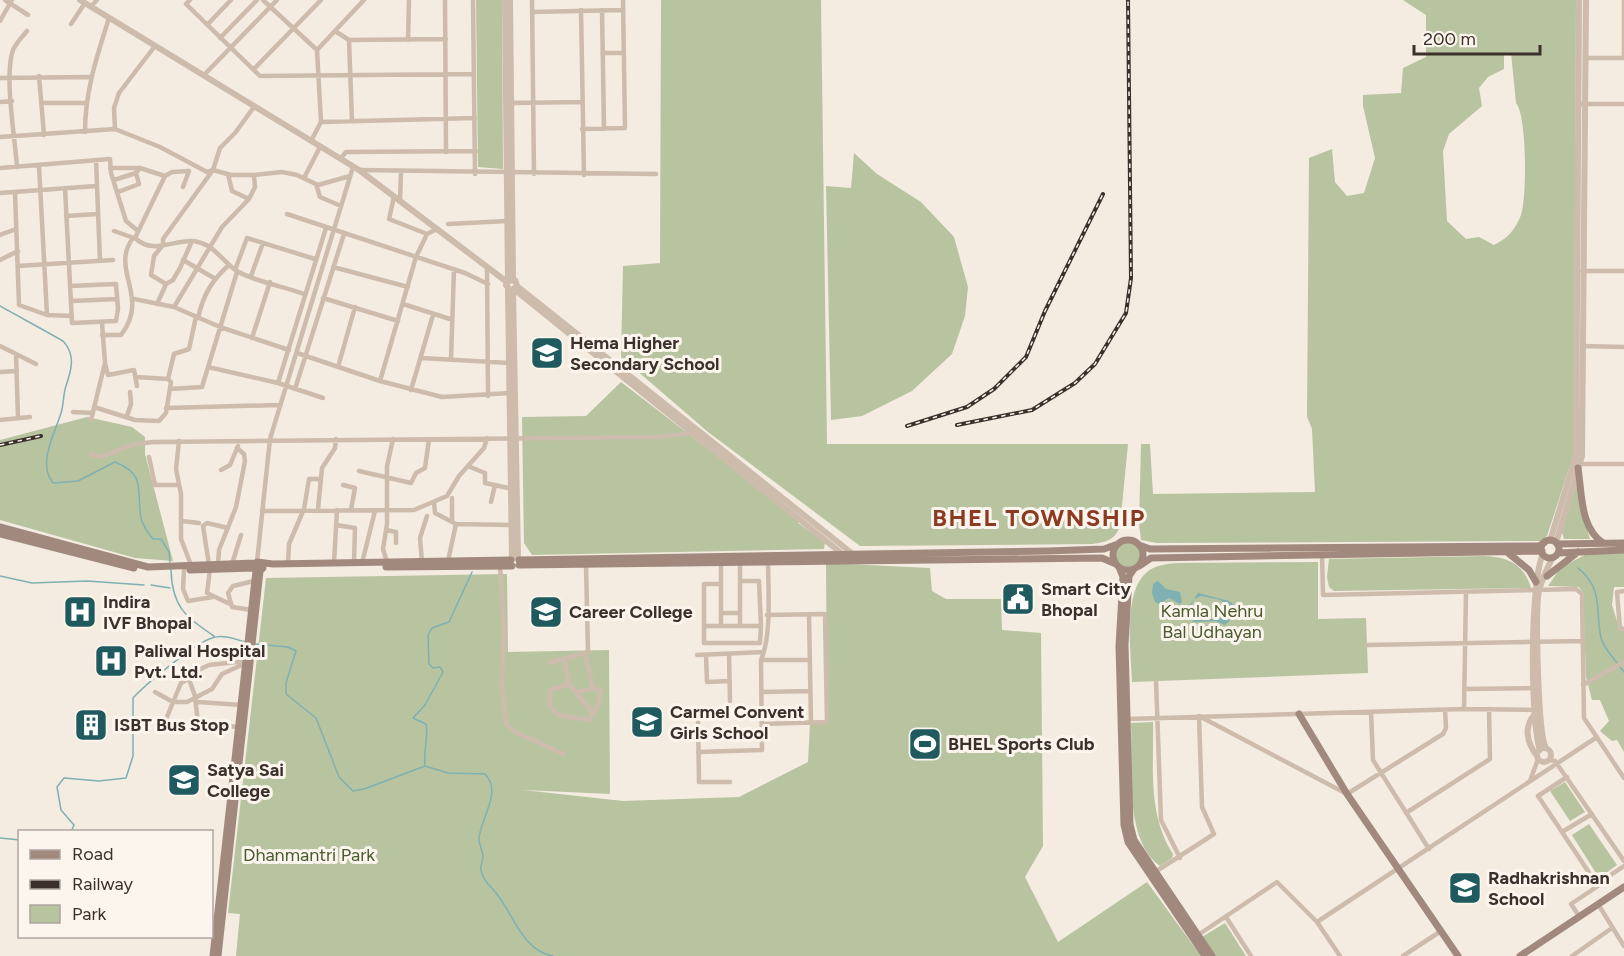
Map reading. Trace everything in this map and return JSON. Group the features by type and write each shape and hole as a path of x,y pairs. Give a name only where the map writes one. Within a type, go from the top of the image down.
{"main road":[{"path":"1577,465 1587,523 1595,538 1603,543"},
{"path":"0,527 148,567 164,568 500,566 515,561 586,565 690,560 740,563 768,559"},
{"path":"0,534 148,571 164,568"},
{"path":"209,567 218,564 258,567 288,564 448,561 853,559 1104,549 1127,540 1150,549 1505,551 1549,546"},
{"path":"798,559 845,555 860,562 1102,558 1117,565 1136,568 1151,558 1624,543"},
{"path":"1118,544 1113,556 1123,577 1125,607 1124,719 1130,824 1134,840 1153,873 1196,937 1212,956"},
{"path":"1125,607 1129,576 1143,558 1139,545"},
{"path":"1549,546 1556,555"},
{"path":"1549,546 1556,555"},
{"path":"1556,555 1581,551 1624,550"},
{"path":"1505,551 1525,565 1536,582"},
{"path":"1547,576 1564,560 1581,551"},
{"path":"251,638 254,581 258,567"},
{"path":"218,956 219,925 258,567"},
{"path":"239,739 238,727 247,673 246,662 250,650"},
{"path":"1299,714 1347,794 1458,956"},
{"path":"1520,956 1624,887"},
{"path":"213,956 219,925"},
{"path":"1196,937 1205,956"}],"street":[{"path":"5,0 28,15"},
{"path":"71,24 86,3 97,0"},
{"path":"190,0 186,4 260,76 474,75"},
{"path":"207,25 231,0"},
{"path":"220,38 257,0"},
{"path":"263,0 317,50 321,122 311,141"},
{"path":"204,75 277,0"},
{"path":"254,69 321,0"},
{"path":"317,50 364,0"},
{"path":"408,40 409,0"},
{"path":"445,0 446,152"},
{"path":"473,0 475,174"},
{"path":"508,0 511,103 507,221 512,286 511,393 514,438 515,561"},
{"path":"508,0 515,561"},
{"path":"532,0 534,174"},
{"path":"582,129 625,128 623,0"},
{"path":"1577,465 1582,104 1580,0"},
{"path":"1582,104 1586,0"},
{"path":"1585,58 1624,58 1624,0"},
{"path":"0,21 11,2"},
{"path":"86,3 356,169 701,432 853,559"},
{"path":"581,10 584,175"},
{"path":"602,10 604,129"},
{"path":"532,12 623,10"},
{"path":"85,132 85,102 90,76 109,18"},
{"path":"17,167 10,77 13,51 27,31"},
{"path":"335,31 350,40 446,39"},
{"path":"350,40 352,121"},
{"path":"115,129 114,108 119,93 155,46"},
{"path":"603,53 624,53"},
{"path":"39,76 44,135"},
{"path":"0,78 90,76"},
{"path":"0,102 12,101"},
{"path":"41,103 85,102"},
{"path":"511,103 582,102"},
{"path":"1582,104 1624,104"},
{"path":"166,284 151,275 150,270 159,248 213,170 220,148 235,133 255,106"},
{"path":"321,122 475,118"},
{"path":"0,136 115,129 160,147 190,168 207,172 213,170 228,174 254,175 282,172 316,184 350,176"},
{"path":"304,178 320,147"},
{"path":"340,159 346,152 476,152"},
{"path":"0,168 110,159 110,168 126,221 138,231"},
{"path":"96,160 100,261"},
{"path":"39,166 47,315"},
{"path":"110,168 140,168 165,176"},
{"path":"114,180 136,173 140,168"},
{"path":"102,335 121,335 128,325 133,309 134,299 127,278 127,247 138,231 165,176 190,168"},
{"path":"183,187 190,168"},
{"path":"356,169 475,174 656,174"},
{"path":"258,567 270,440 350,176 356,169"},
{"path":"401,172 397,199 389,219 427,234"},
{"path":"118,192 139,184 136,173"},
{"path":"228,174 232,191 249,199"},
{"path":"177,308 222,227 249,199 255,187 254,175"},
{"path":"316,184 320,197 341,206"},
{"path":"0,193 96,186"},
{"path":"65,188 66,216 72,323 76,325 115,322 118,309 116,284 70,286"},
{"path":"15,192 19,305 47,315 72,316"},
{"path":"66,216 98,214"},
{"path":"287,214 454,269 488,284"},
{"path":"448,224 507,221"},
{"path":"278,383 326,228"},
{"path":"0,235 16,229"},
{"path":"380,381 416,257 427,234 437,229"},
{"path":"114,231 134,238 142,244 159,248 192,241 210,246 236,271 304,294"},
{"path":"295,389 344,234"},
{"path":"170,389 202,387 247,238 315,259"},
{"path":"157,304 166,284 173,280 192,241"},
{"path":"251,276 263,243"},
{"path":"0,260 18,252"},
{"path":"18,266 113,260"},
{"path":"183,260 214,278"},
{"path":"94,407 130,418 159,421 166,408 171,382 168,379 174,354 189,349 204,297 214,278 229,265"},
{"path":"333,267 408,287"},
{"path":"487,267 488,396"},
{"path":"450,359 454,269"},
{"path":"1580,270 1624,271"},
{"path":"1550,760 1544,763 1540,753 1529,744 1527,731 1535,712 1536,582 1582,456 1580,270"},
{"path":"252,338 270,282"},
{"path":"512,286 691,433 845,555"},
{"path":"323,298 398,321"},
{"path":"71,301 117,299"},
{"path":"134,299 177,308 220,327 289,350"},
{"path":"403,304 450,319"},
{"path":"338,367 355,307"},
{"path":"118,309 133,309"},
{"path":"411,390 433,315"},
{"path":"102,323 104,361 108,375 134,370 137,386"},
{"path":"0,346 36,364"},
{"path":"1582,346 1624,347"},
{"path":"297,353 380,381 442,397 511,393"},
{"path":"16,354 18,418"},
{"path":"421,358 511,363"},
{"path":"91,420 104,361"},
{"path":"208,367 278,383 323,398"},
{"path":"0,372 16,371"},
{"path":"136,377 168,379"},
{"path":"130,392 130,418"},
{"path":"166,408 279,405"},
{"path":"72,412 93,413"},
{"path":"0,420 30,417"},
{"path":"91,454 99,457 115,453 129,445 179,441 657,437 701,432"},
{"path":"262,511 411,510 447,496 459,476 470,467 484,448 487,438"},
{"path":"318,509 324,463 335,448 336,439"},
{"path":"387,562 382,549 386,530 387,477 393,439"},
{"path":"358,471 411,483 416,473 425,468 429,439"},
{"path":"221,470 230,465 240,440"},
{"path":"179,441 176,469 181,494 181,539 188,567 183,590 188,601 213,597"},
{"path":"218,564 219,550 236,507 245,461 244,454 237,448"},
{"path":"149,458 155,485 178,485"},
{"path":"1577,465 1624,464"},
{"path":"470,467 485,473 485,483 513,489"},
{"path":"288,564 289,544 304,510 309,478 321,479"},
{"path":"343,485 355,488 351,510"},
{"path":"491,502 495,485"},
{"path":"306,498 319,498"},
{"path":"448,561 454,523 452,498"},
{"path":"434,502 435,513 454,523 513,525"},
{"path":"334,563 337,510"},
{"path":"362,563 375,511"},
{"path":"422,562 420,538 427,516"},
{"path":"182,520 199,523"},
{"path":"228,528 207,523 203,526 209,567 207,593 230,604 233,608 252,610"},
{"path":"336,525 356,528 354,563"},
{"path":"386,530 396,532 396,543"},
{"path":"232,564 241,535"},
{"path":"1322,551 1323,595 1576,589 1582,594 1584,718 1624,778"},
{"path":"1537,591 1547,576 1556,555"},
{"path":"698,752 762,750 761,660 764,652 767,615 768,559"},
{"path":"721,563 721,626"},
{"path":"740,563 740,626"},
{"path":"549,663 588,652 586,565"},
{"path":"500,566 504,630 502,685 506,724 516,732 564,754"},
{"path":"230,604 228,593 233,586 254,581"},
{"path":"721,584 704,584 706,645 760,643 759,581 740,581"},
{"path":"1624,591 1617,592 1620,629 1624,629"},
{"path":"1464,709 1466,593"},
{"path":"1617,612 1624,612"},
{"path":"721,613 740,613"},
{"path":"809,614 811,723"},
{"path":"763,724 827,722 825,614 767,615"},
{"path":"704,626 761,626"},
{"path":"1530,781 1543,742 1537,641"},
{"path":"1367,645 1582,641"},
{"path":"697,655 764,652"},
{"path":"585,653 593,688"},
{"path":"729,654 730,701"},
{"path":"706,655 707,681 730,681"},
{"path":"564,658 569,684 594,714"},
{"path":"761,660 810,660"},
{"path":"164,724 181,682 189,678 190,674 209,665 246,662"},
{"path":"155,692 173,702 184,702 212,689 222,674 246,662"},
{"path":"1583,685 1622,662"},
{"path":"189,678 196,698 198,723 238,727"},
{"path":"1156,681 1161,820 1180,858"},
{"path":"569,684 550,690 550,707 554,713 585,721 594,714 599,703 600,690 593,688 578,692"},
{"path":"1464,688 1535,688"},
{"path":"762,692 810,691"},
{"path":"196,698 241,705"},
{"path":"1124,719 1464,709 1535,712"},
{"path":"1406,813 1490,759 1489,709"},
{"path":"1199,716 1347,794 1443,734 1446,728 1445,710"},
{"path":"1371,712 1373,760 1429,849"},
{"path":"1153,873 1180,858 1214,834 1202,807 1199,716"},
{"path":"698,718 699,782 730,782"},
{"path":"1317,922 1597,737"},
{"path":"1540,753 1551,753 1550,760"},
{"path":"1550,760 1557,764 1567,777 1624,863 1597,884 1598,886 1571,904 1579,916"},
{"path":"1567,777 1538,796 1597,884"},
{"path":"1562,832 1592,814"},
{"path":"1196,937 1277,882 1317,922 1340,956"},
{"path":"1598,904 1624,946"},
{"path":"1226,917 1251,956"},
{"path":"1572,956 1612,928"},
{"path":"1403,956 1442,931"}],"green space":[{"path":"476,0 502,0 503,169 478,167"},
{"path":"661,0 821,0 827,444 1128,444 1120,526 1113,537 1093,544 860,546 708,432 621,357 623,266 660,263"},
{"path":"1403,0 1576,0 1574,453 1547,536 1541,541 1157,543 1141,540 1139,524 1141,444 1150,444 1153,494 1315,492 1312,429 1307,417 1309,158 1332,149 1335,182 1347,196 1364,193 1375,158 1363,106 1363,95 1401,93 1403,68 1426,57 1426,15","holes":["1511,53 1516,103 1520,111 1525,157 1521,215 1510,233 1494,245 1479,237 1466,239 1447,221 1443,151 1449,134 1482,106 1479,88 1488,77 1504,69 1504,54"]},
{"path":"854,153 877,174 921,202 954,237 968,287 965,316 952,354 912,391 862,416 831,420 826,186 851,188"},
{"path":"621,382 799,519 798,523 825,542 824,549 532,555 524,543 522,417 586,416"},
{"path":"87,417 132,427 145,437 145,454 173,561 135,558 0,520 0,440"},
{"path":"1575,485 1578,485 1581,507 1590,539 1564,539 1562,533"},
{"path":"1128,543 1136,547 1140,555 1136,563 1128,567 1120,563 1116,555 1120,547"},
{"path":"1589,553 1624,553 1624,587 1614,587 1612,605 1618,624 1624,627 1624,752 1617,740 1612,741 1600,731 1609,721 1600,700 1592,700 1586,677 1583,593 1579,587 1548,586 1561,567"},
{"path":"1484,556 1514,563 1524,573 1531,588 1334,591 1329,587 1327,577 1329,559"},
{"name":"Kamla Nehru Bal Udhayan","path":"1318,562 1318,619 1366,618 1368,673 1132,682 1131,609 1139,582 1149,570 1161,565 1177,563"},
{"name":"Dhanmantri Park","path":"826,563 930,568 932,591 946,599 1001,599 1002,630 1041,633 1043,846 1025,877 1058,942 1147,882 1201,956 236,956 240,914 228,913 266,578 507,574 508,652 609,650 610,794 523,790 623,801 739,797 808,762 810,724 827,724"},
{"path":"1153,722 1153,773 1156,806 1159,823 1173,854 1172,858 1160,866 1148,854 1140,838 1132,800 1131,723"},
{"path":"1565,782 1585,812 1570,821 1550,791"},
{"path":"1589,824 1617,865 1599,878 1572,835"},
{"path":"1225,923 1246,956 1215,956 1202,937"}],"water":[{"path":"1158,581 1166,589 1180,592 1182,602 1180,604 1169,598 1159,604 1155,602 1152,593 1153,584"},
{"path":"1198,593 1229,601 1240,610 1225,625 1216,621 1194,622 1180,607 1190,605","holes":["1201,596 1221,600 1227,608 1220,615 1211,619 1202,620 1192,617 1190,609 1194,599"]}],"waterway":[{"path":"0,306 64,342 70,353 71,369 62,410 47,457 49,475 53,483 78,481 115,462 125,467 132,472 138,484 143,524 153,539 161,539 169,552 170,562"},
{"path":"1578,568 1592,584 1597,600 1601,638 1617,663"},
{"path":"171,570 177,602 195,623 214,636"},
{"path":"425,765 426,724 413,718 425,705 443,672 440,667 433,668 429,664 428,635 432,628 449,622 472,572"},
{"path":"0,576 32,583 87,581 144,585"},
{"path":"151,585 170,588"},
{"path":"72,830 74,825 61,810 57,787 64,778 99,781 126,778 133,756 133,698 148,683 204,641 229,637 245,642"},
{"path":"255,644 288,647 296,651 286,683 286,694 316,718 339,777 353,791 425,766 448,773 485,774 492,789 479,839 483,855 482,874 526,939 542,953 553,956"},
{"path":"1620,667 1624,672"},
{"path":"0,838 18,840"}],"railway":[{"path":"957,425 1032,410 1075,383 1095,364 1126,313 1131,278 1128,0"},
{"path":"907,426 967,407 994,389 1026,357 1045,311 1103,194"},
{"path":"0,445 41,436"}],"place":[{"name":"Hema Higher Secondary School","path":"547,353"},
{"name":"Smart City Bhopal","path":"1018,599"},
{"name":"Indira IVF Bhopal","path":"80,612"},
{"name":"Career College","path":"546,612"},
{"name":"Paliwal Hospital Pvt. Ltd.","path":"111,661"},
{"name":"Carmel Convent Girls School","path":"647,722"},
{"name":"ISBT Bus Stop","path":"91,725"},
{"name":"BHEL Sports Club","path":"925,744"},
{"name":"Satya Sai College","path":"184,780"},
{"name":"Radhakrishnan School","path":"1465,888"}],"district":[{"name":"BHEL TOWNSHIP","path":"1039,518"}]}
